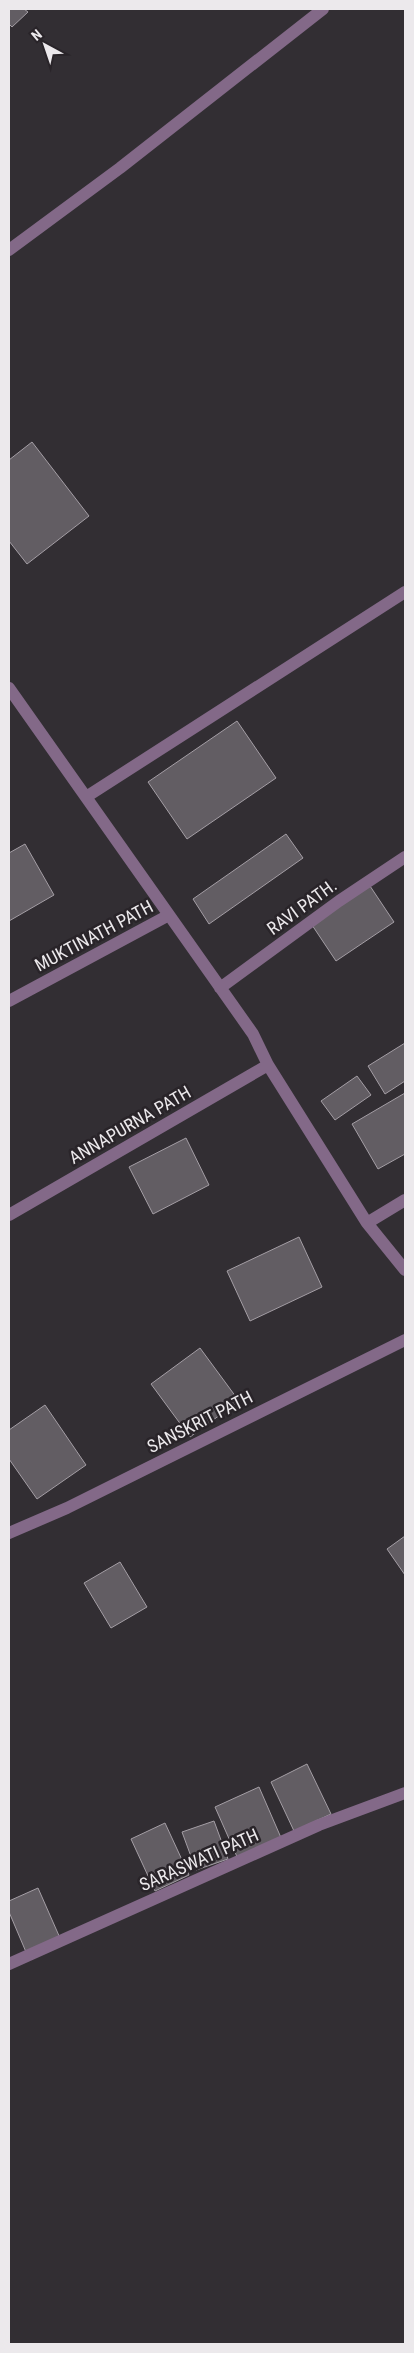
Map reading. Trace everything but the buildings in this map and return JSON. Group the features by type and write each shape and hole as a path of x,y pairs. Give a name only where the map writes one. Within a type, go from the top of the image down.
{"street":[{"path":"9,250 120,168 323,9"},
{"path":"86,797 405,592"},
{"path":"9,688 14,704 86,797 253,1034 268,1066 367,1223 405,1270"},
{"name":"RAVI PATH.","path":"220,988 339,901 405,857"},
{"name":"MUKTINATH PATH","path":"9,1002 169,915"},
{"name":"ANNAPURNA PATH","path":"9,1215 268,1066"},
{"path":"367,1223 405,1200"},
{"name":"SANSKRIT PATH","path":"9,1533 68,1508 405,1340"},
{"name":"SARASWATI PATH","path":"9,1964 320,1825 405,1793"}]}
